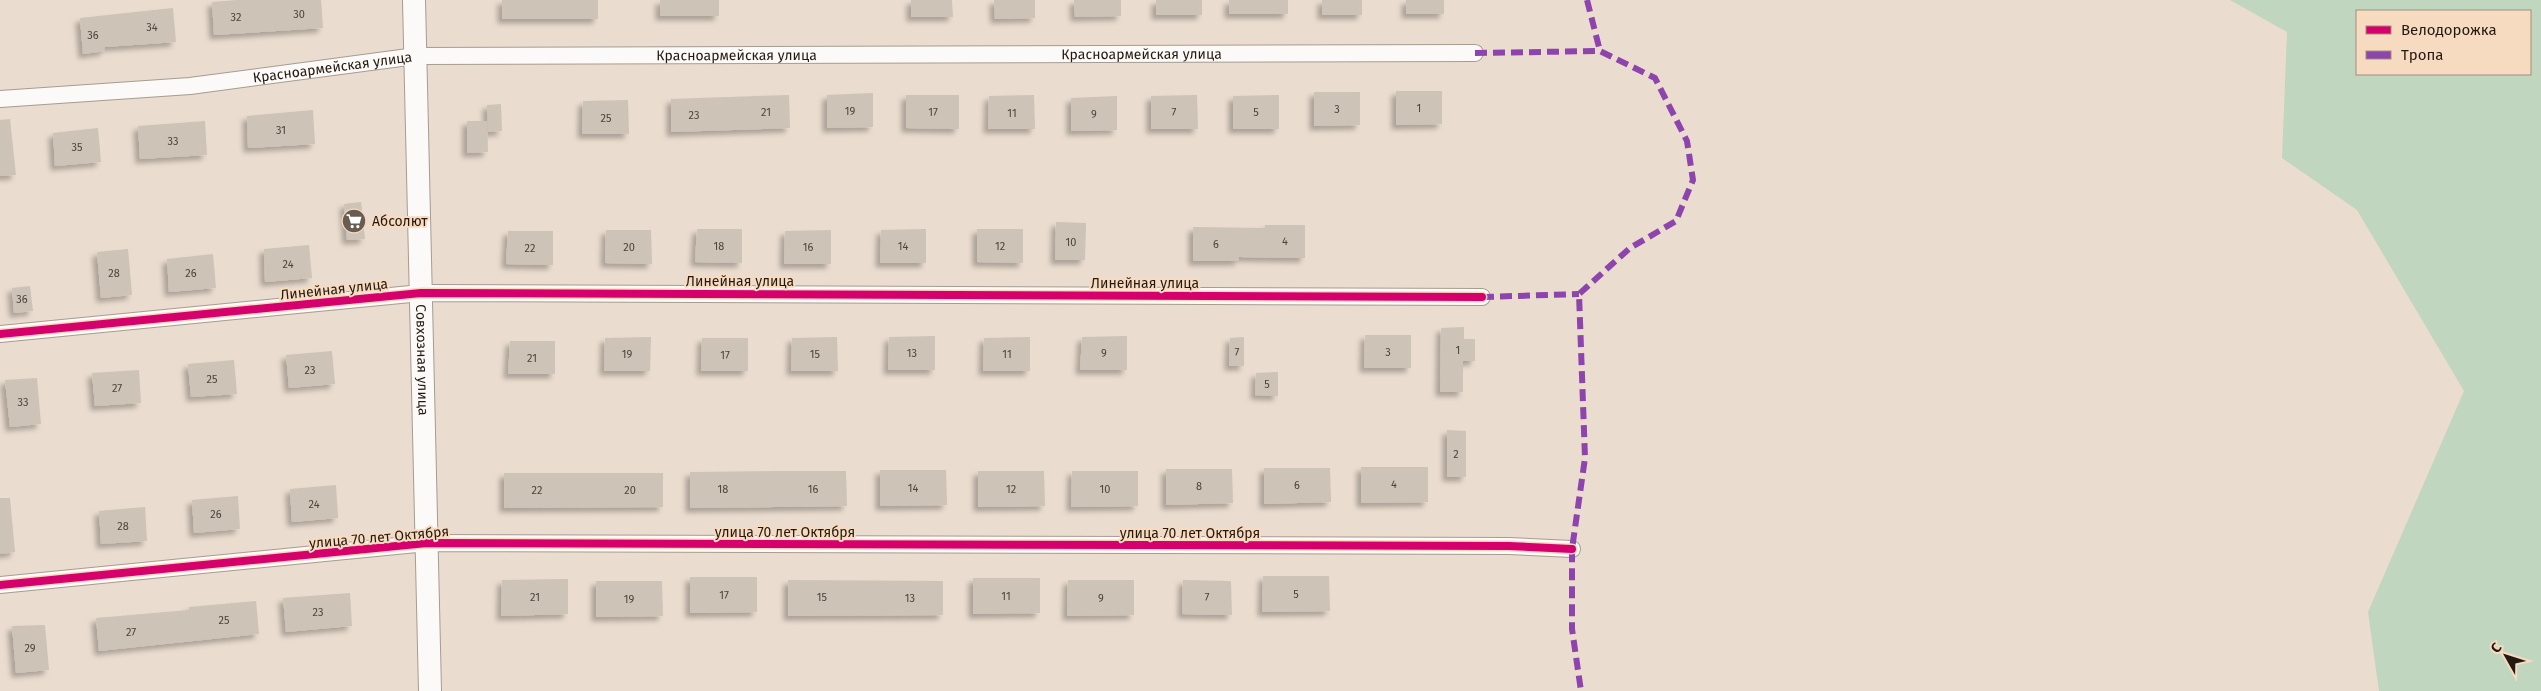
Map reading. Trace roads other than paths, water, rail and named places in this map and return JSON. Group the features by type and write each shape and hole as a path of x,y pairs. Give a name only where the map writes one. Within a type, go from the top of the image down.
{"street":[{"name":"Совхозная улица","path":"414,0 430,691"},
{"name":"Красноармейская улица","path":"0,99 190,86 416,56 1475,53"},
{"name":"Линейная улица","path":"0,334 421,293 1482,297"},
{"name":"улица 70 лет Октября","path":"0,586 427,543 1509,546 1572,549"}],"place":[{"name":"Абсолют","path":"354,221"}]}
